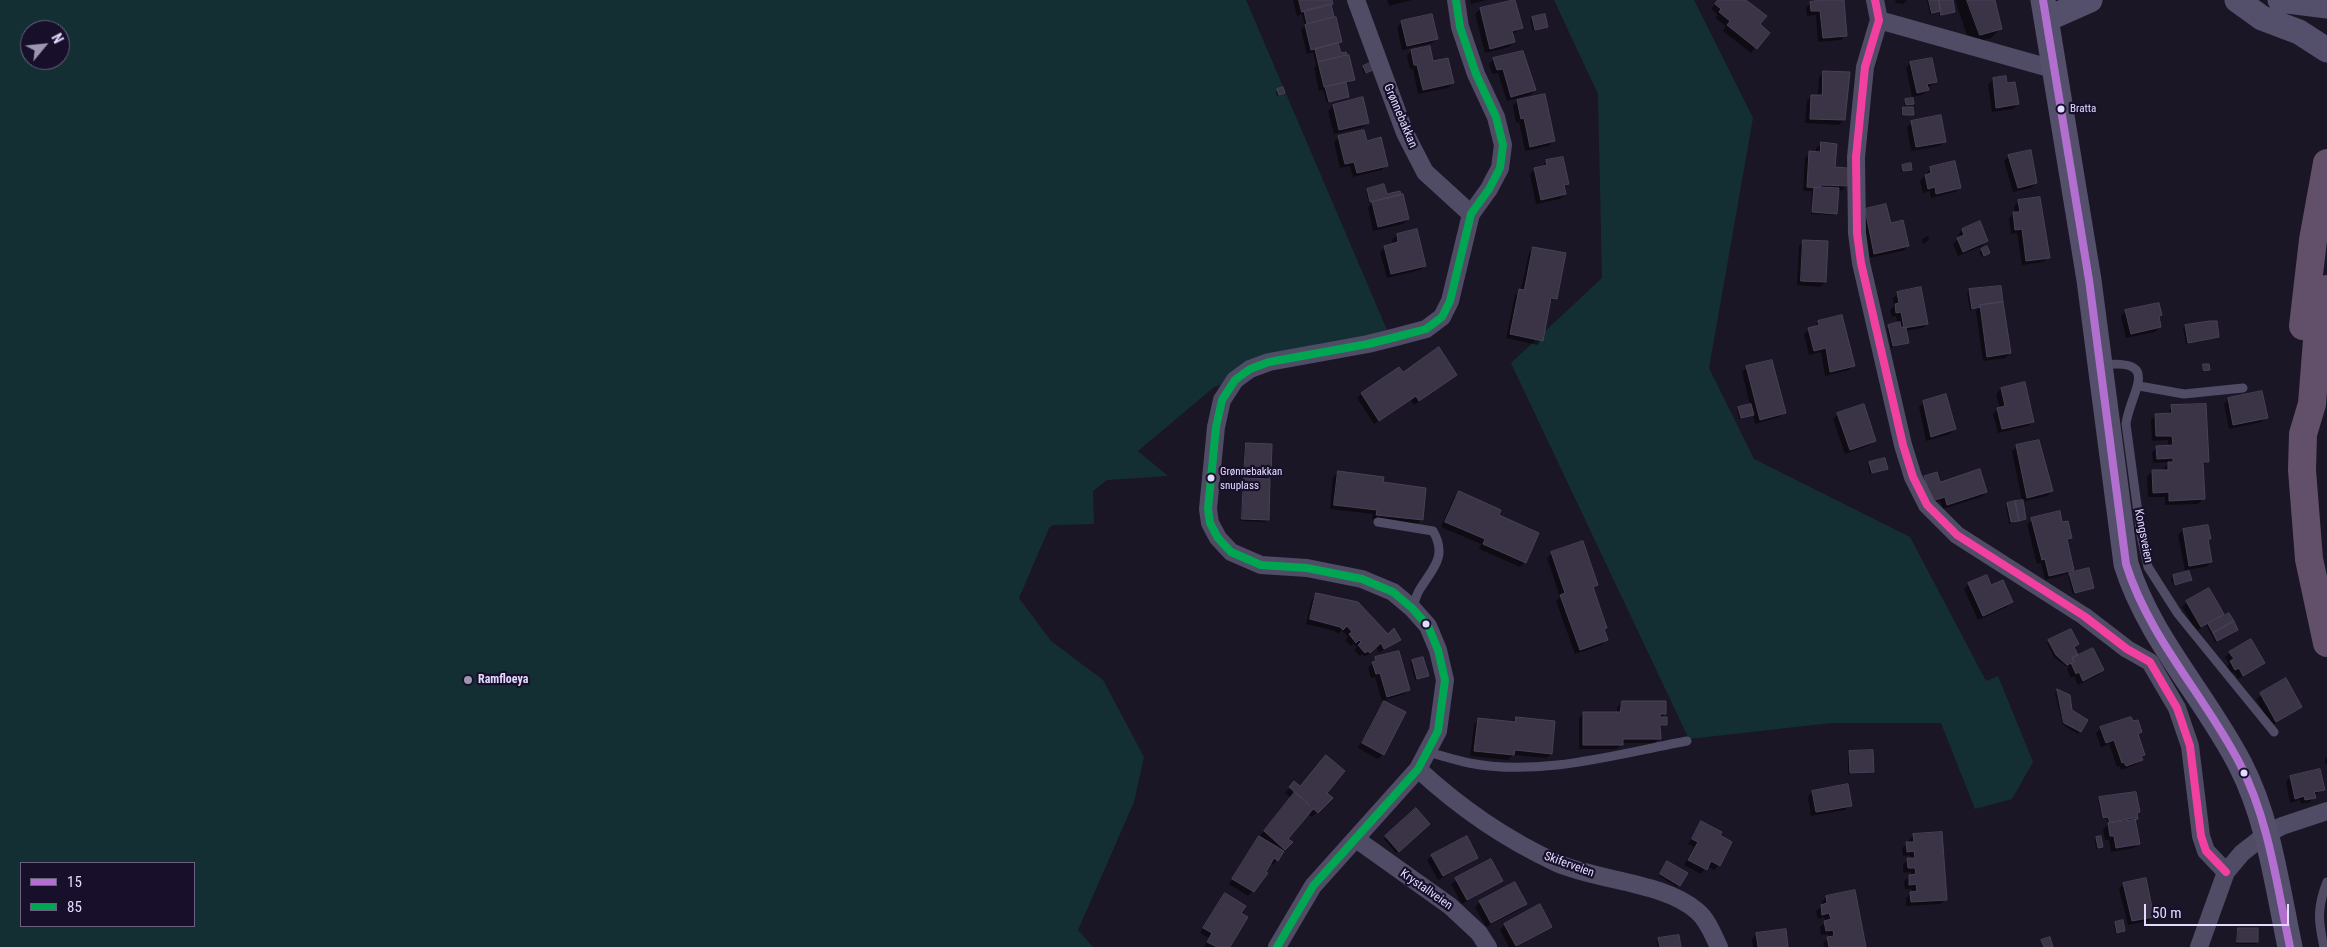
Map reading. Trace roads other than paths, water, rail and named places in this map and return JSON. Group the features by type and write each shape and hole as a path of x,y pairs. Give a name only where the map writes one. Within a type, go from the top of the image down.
{"highway":[{"path":"2327,163 2313,240 2300,344 2297,402 2304,434 2303,494 2309,559 2327,642"},
{"path":"2304,434 2312,404 2318,327 2327,289"}],"main road":[{"path":"2045,10 2090,0"},
{"path":"2237,0 2262,18 2299,32 2327,50"},
{"path":"2280,0 2327,6"},
{"name":"Kongsveien","path":"2045,10 2053,69 2089,280 2122,537 2132,583 2141,605 2217,723 2241,766 2253,794 2266,834 2290,947"}],"street":[{"name":"Grønnebakkan","path":"1356,0 1405,133 1425,172 1471,214"},
{"path":"1277,947 1297,910 1313,886 1418,769 1438,731 1445,680 1438,650 1428,626 1412,608 1393,592 1362,579 1307,568 1261,565 1231,552 1218,538 1210,523 1208,509 1216,427 1222,400 1235,380 1250,369 1269,362 1396,338 1426,329 1442,318 1450,301 1471,214 1500,168 1503,144 1496,117 1476,74 1460,27 1456,0"},
{"path":"1875,0 1879,20 1865,67 1856,157 1857,233 1861,263 1903,445 1913,477 1927,505 1956,535 2084,616 2127,648 2150,662 2177,708 2190,746 2201,836 2206,852 2226,872"},
{"path":"1879,20 2053,69"},
{"name":"Skiferveien","path":"1418,769 1448,797 1531,850 1558,863 1667,895 1687,904 1699,912 1719,947"},
{"path":"2199,947 2226,872 2242,853 2266,834 2282,826 2327,811"},
{"name":"Krystallveien","path":"1356,839 1450,906 1479,933 1488,947"}],"lane":[{"path":"2099,366 2118,364 2132,367 2139,377 2139,386 2184,394 2243,388"},
{"name":"Kongsveien","path":"2139,386 2128,410 2126,424 2141,536 2148,566 2178,614 2274,732"},
{"path":"1378,522 1433,531 1440,547 1436,564 1430,576 1419,590 1412,608"},
{"path":"1428,752 1470,763 1508,766 1554,766 1687,741"},
{"path":"2324,947 2319,923 2320,900 2327,882"}],"place":[{"name":"Bratta","path":"2061,109"},
{"name":"Grønnebakkan snuplass","path":"1211,478"},
{"name":"Ramfloeya","path":"468,680"}]}
